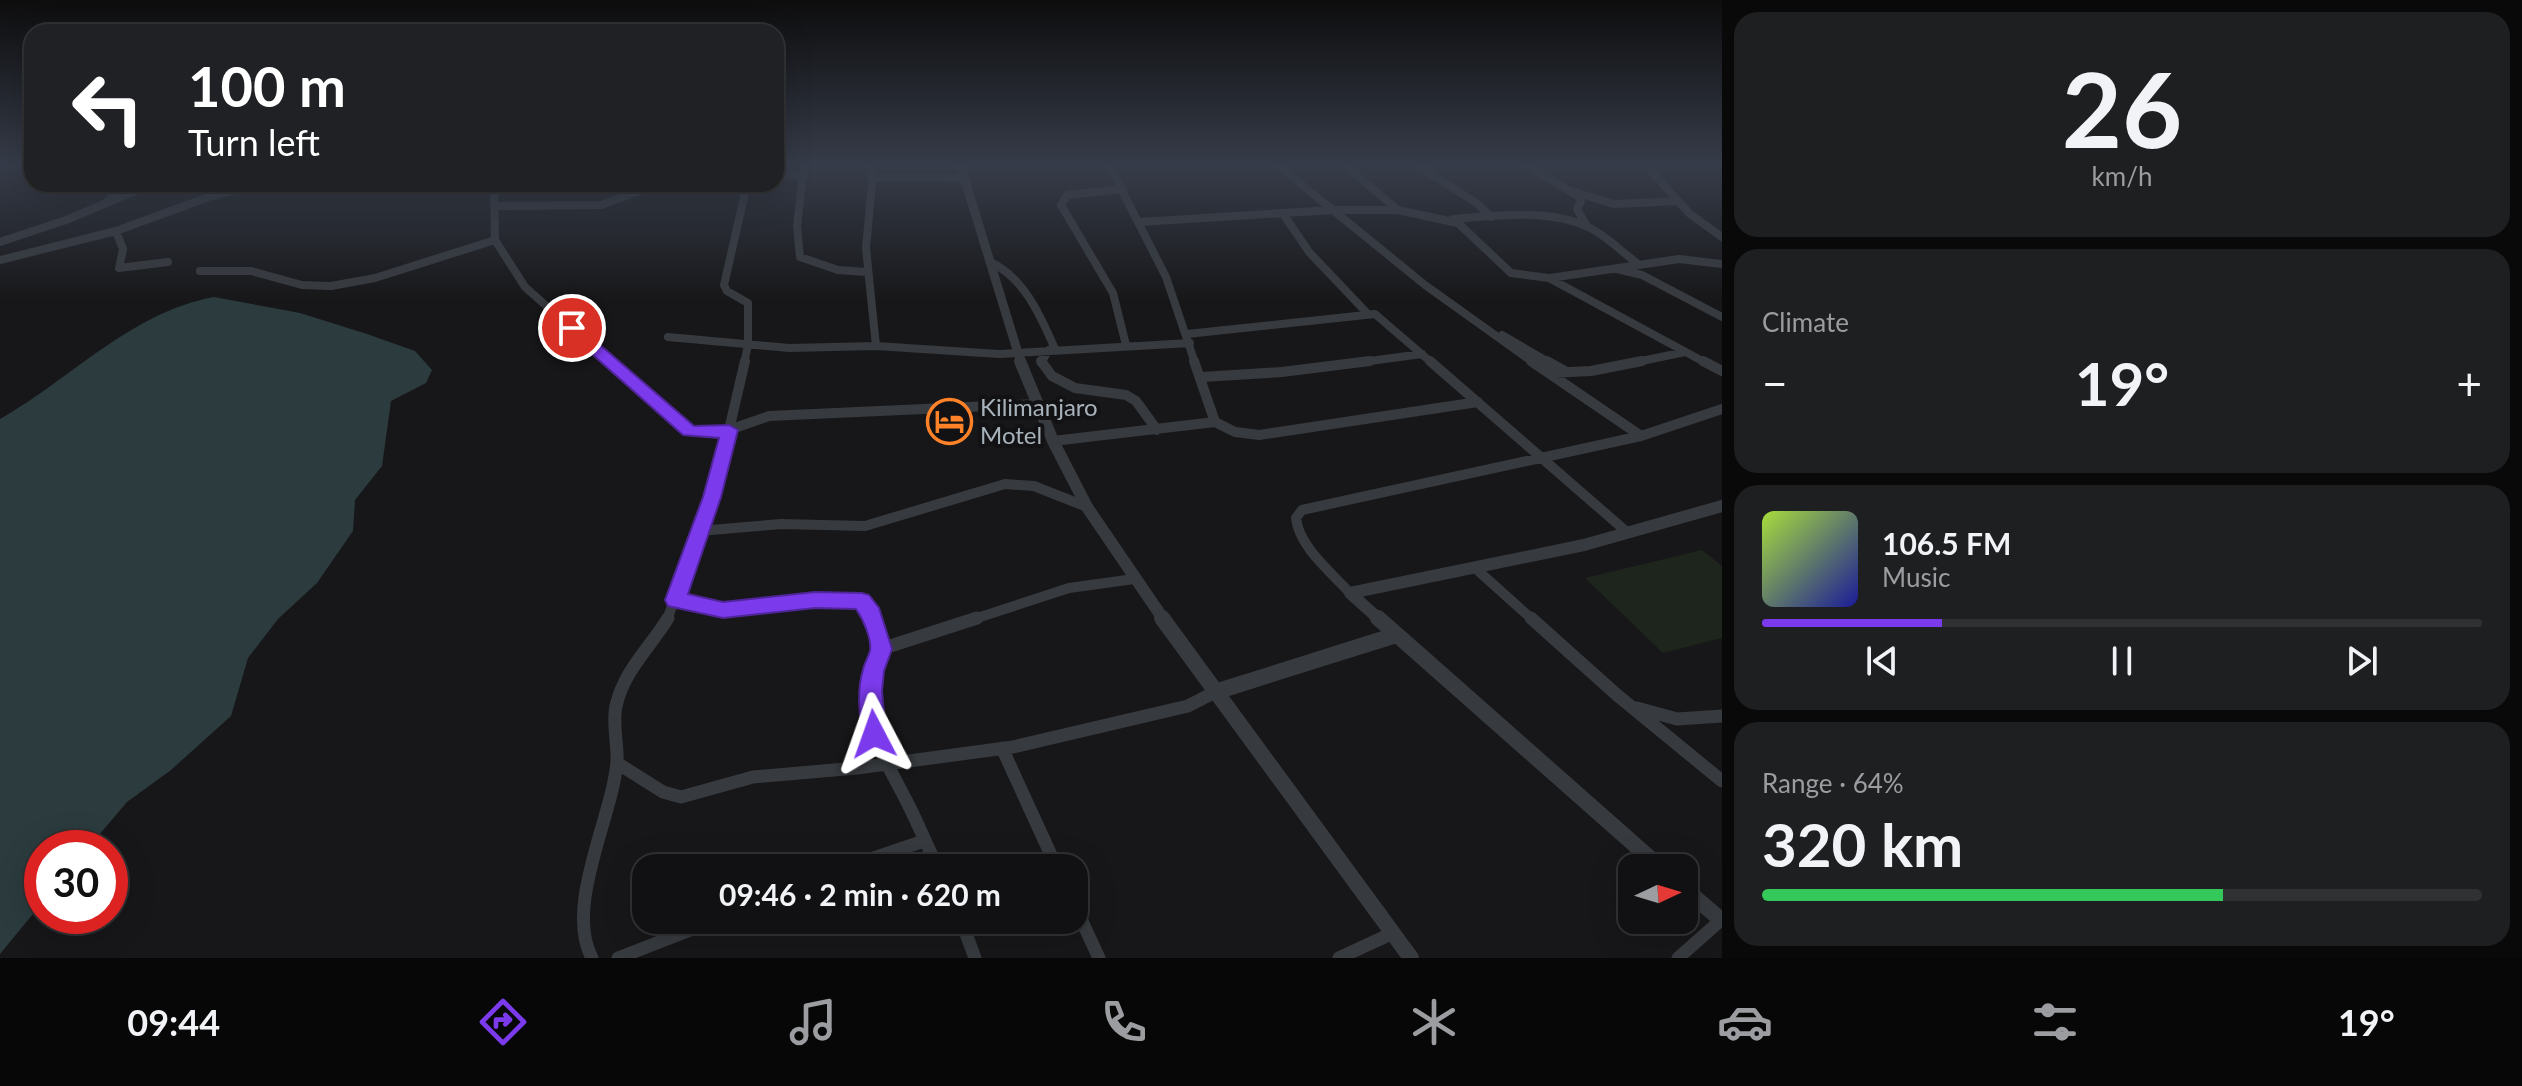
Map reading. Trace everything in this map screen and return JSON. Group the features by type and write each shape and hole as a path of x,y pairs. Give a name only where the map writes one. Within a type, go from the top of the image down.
{"street":[{"path":"0,242 85,212"},
{"path":"0,260 116,231 169,212"},
{"path":"497,212 495,240 538,301 689,431 709,433 729,430 769,416 1036,404"},
{"path":"592,958 584,936 585,910 594,851 617,763 616,703 633,663 659,633 676,600 729,430 748,345 748,303 727,291 724,285 741,212"},
{"path":"799,212 800,257 838,270 867,272"},
{"path":"869,212 867,272 876,346"},
{"path":"975,212 1017,353 1036,404 1087,507 1215,692 1411,958"},
{"path":"1065,212 1113,293 1126,345"},
{"path":"1135,212 1166,277 1215,422"},
{"path":"1140,222 1316,212"},
{"path":"1334,212 1425,285 1602,412 1641,436"},
{"path":"1407,212 1447,219 1565,220 1587,226"},
{"path":"1486,212 1491,217"},
{"path":"1579,212 1587,226 1634,264 1642,275"},
{"path":"1690,212 1722,237"},
{"path":"1284,215 1309,252 1367,313 1382,319 1628,533"},
{"path":"1447,219 1465,228 1507,271 1518,276 1549,278 1634,264 1690,259 1722,264"},
{"path":"116,231 123,249 119,268 168,262"},
{"path":"200,271 251,271 315,287 345,285 495,240"},
{"path":"990,262 1004,268 1015,278 1039,316 1052,350"},
{"path":"1615,268 1642,275 1722,317"},
{"path":"1549,278 1722,371"},
{"path":"668,337 789,348 876,346 1017,353 1188,339 1367,313"},
{"path":"1489,330 1565,371"},
{"path":"1052,350 1040,362 1052,376 1084,391 1126,395 1136,401 1157,430"},
{"path":"1550,373 1591,371 1685,352"},
{"path":"1202,377 1282,372 1422,354"},
{"path":"1053,441 1215,422 1235,432 1259,435 1478,402"},
{"path":"1645,854 1350,593 1320,562 1301,536 1296,518 1302,510 1546,459 1641,436 1722,409"},
{"path":"699,531 781,524 865,526 988,487 1017,483 1045,490 1087,507"},
{"path":"1350,593 1628,533 1721,508"},
{"path":"1475,568 1631,706 1722,781"},
{"path":"881,649 1069,588 1134,579"},
{"path":"676,600 723,610 815,600 859,600 872,614 881,649 873,671 871,711 879,752 931,854"},
{"path":"617,763 663,792 681,797 753,777 886,764 1002,748 1188,706 1215,692 1396,635"},
{"path":"1631,706 1677,719 1722,716"},
{"path":"1002,748 1051,854"},
{"path":"885,854 924,841"},
{"path":"1678,958 1722,920 1698,900"},
{"path":"1339,958 1393,933"},
{"path":"618,958 680,934"},
{"path":"966,934 975,958"},
{"path":"1088,934 1099,958"}],"shaded area":[{"path":"214,297 300,313 415,351 432,370 426,383 391,401 382,466 355,500 353,531 317,583 278,619 248,658 231,716 171,770 127,802 103,830 24,830 24,925 0,954 0,419 129,332 184,305"},
{"path":"1702,550 1722,566 1722,638 1663,653 1585,578"}],"place":[{"name":"Kilimanjaro Motel","path":"949,422"}],"route":[{"path":"572,328 689,431 709,433 729,430 712,497 676,600 723,610 815,600 862,601 872,614 881,649 873,671 871,691 874,734"}]}
